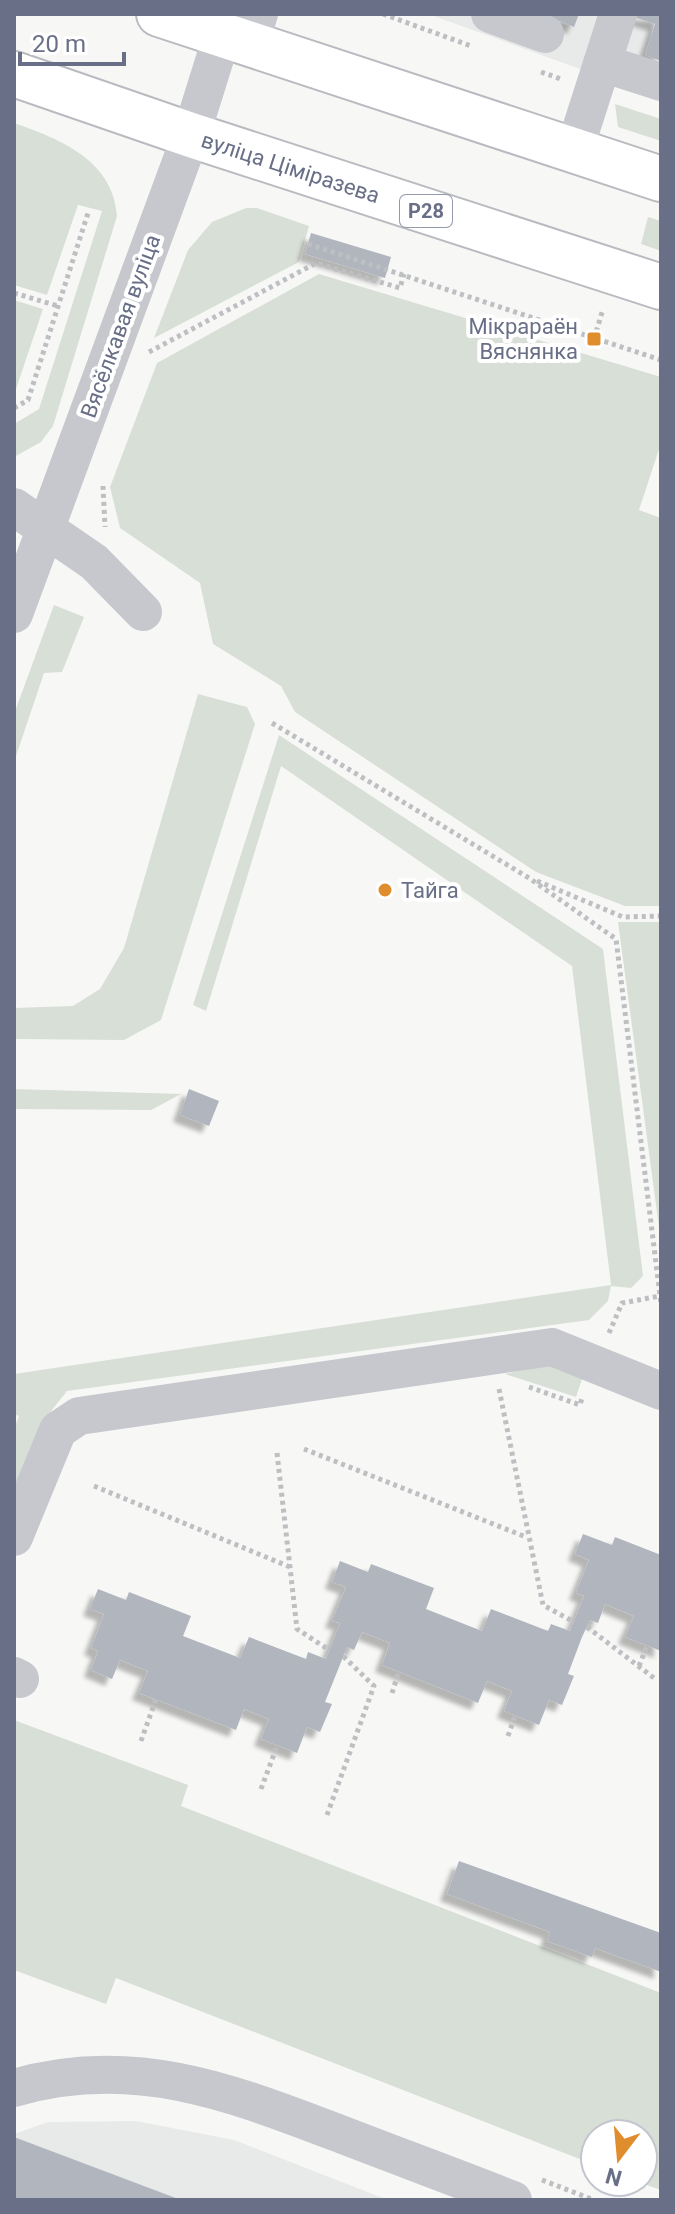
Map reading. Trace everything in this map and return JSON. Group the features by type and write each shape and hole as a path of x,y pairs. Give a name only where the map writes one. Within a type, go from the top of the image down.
{"main road":[{"path":"159,14 243,32 574,151 661,179"},
{"name":"вуліца Ціміразева","path":"14,74 191,135 661,287"}],"street":[{"path":"490,14 545,34"},
{"path":"574,151 618,14"},
{"name":"Вясёлкавая вуліца","path":"14,614 30,517 191,135 243,32"},
{"path":"602,63 661,82"},
{"path":"30,517 94,562 143,612"},
{"path":"14,1537 58,1430 79,1416 552,1347 661,1391"},
{"path":"14,2088 46,2079 96,2074 140,2076 231,2092 513,2200"}],"path":[{"path":"14,408 28,400 89,210"},
{"path":"308,244 661,360"},
{"path":"144,366 148,352 316,263 400,288 404,274"},
{"path":"14,293 58,306"},
{"path":"106,475 102,489 106,526"},
{"path":"272,723 529,878 616,939 661,1304"},
{"path":"529,878 623,917 661,916"},
{"path":"622,1303 660,1296"},
{"path":"508,1380 498,1383 543,1605 574,1622"},
{"path":"523,1385 580,1405"},
{"path":"304,1449 527,1537"},
{"path":"277,1453 297,1629 329,1650"},
{"path":"94,1486 290,1567"},
{"path":"587,1627 654,1678"},
{"path":"639,1666 647,1646"},
{"path":"327,1815 374,1686 343,1656"},
{"path":"392,1693 399,1671"},
{"path":"141,1741 156,1699"},
{"path":"508,1736 515,1716"},
{"path":"261,1789 277,1746"}],"shaded area":[{"path":"428,14 661,14 661,95 597,75"},
{"path":"615,104 661,119 661,141 618,127"},
{"path":"14,123 66,145 95,166 106,180 117,216 53,426 41,442 14,457 14,424 39,409 102,211 78,205 47,295 14,285"},
{"path":"246,208 257,208 309,226 299,262 154,338 188,250 212,222"},
{"path":"648,217 661,221 661,251 641,244"},
{"path":"319,274 661,377 661,443 639,510 661,518 661,906 625,906 536,872 295,712 281,686 213,644 200,583 120,528 110,487 157,363"},
{"path":"14,300 43,309 14,395"},
{"path":"54,605 84,617 62,672 44,673 14,762 14,714"},
{"path":"198,694 247,707 255,724 161,1020 124,1040 14,1039 14,1008 73,1006 100,989 124,948"},
{"path":"279,735 603,949 643,1276 631,1288 611,1286 608,1301 589,1320 67,1391 44,1420 14,1499 14,1429 19,1416 14,1414 14,1374 611,1285 572,966 281,766 206,1011 193,1005"},
{"path":"618,922 661,922 661,1242"},
{"path":"14,1089 181,1094 151,1110 14,1109"},
{"path":"554,1362 585,1370 576,1397 505,1374"},
{"path":"14,1720 188,1785 181,1806 661,1993 661,2190 659,2118 579,2118 579,2159 116,1978 106,2004 14,1970"},
{"path":"136,2121 234,2140 388,2200 14,2200 14,2134 48,2122"}],"building":[{"path":"542,14 579,14 574,27"},
{"path":"635,14 661,14 661,61 645,55 655,24 634,17"},
{"path":"311,233 391,257 385,278 305,254"},
{"path":"189,1089 219,1101 209,1126 180,1115"},
{"path":"583,1534 612,1545 615,1537 661,1555 661,1651 625,1637 634,1616 605,1604 598,1623 590,1620 582,1637 568,1674 574,1676 562,1705 549,1700 539,1725 504,1711 512,1691 487,1681 478,1703 382,1665 390,1643 362,1632 354,1650 347,1647 325,1702 332,1704 320,1732 307,1727 297,1753 261,1739 269,1719 244,1709 236,1730 139,1693 148,1671 120,1660 112,1679 91,1670 98,1651 91,1648 104,1614 90,1609 98,1589 126,1600 129,1592 191,1616 183,1636 240,1658 249,1637 306,1659 308,1652 326,1659 340,1623 332,1621 346,1587 332,1582 340,1561 368,1572 371,1564 434,1588 426,1609 482,1631 491,1609 548,1631 551,1624 570,1631 584,1596 576,1593 589,1560 575,1554"},
{"path":"459,1861 661,1933 661,1972 595,1948 592,1957 547,1941 550,1932 447,1894"},
{"path":"14,2137 181,2200 14,2200"}],"place":[{"name":"Мікрараён Вяснянка","path":"594,339"},
{"name":"Тайга","path":"385,890"}]}
